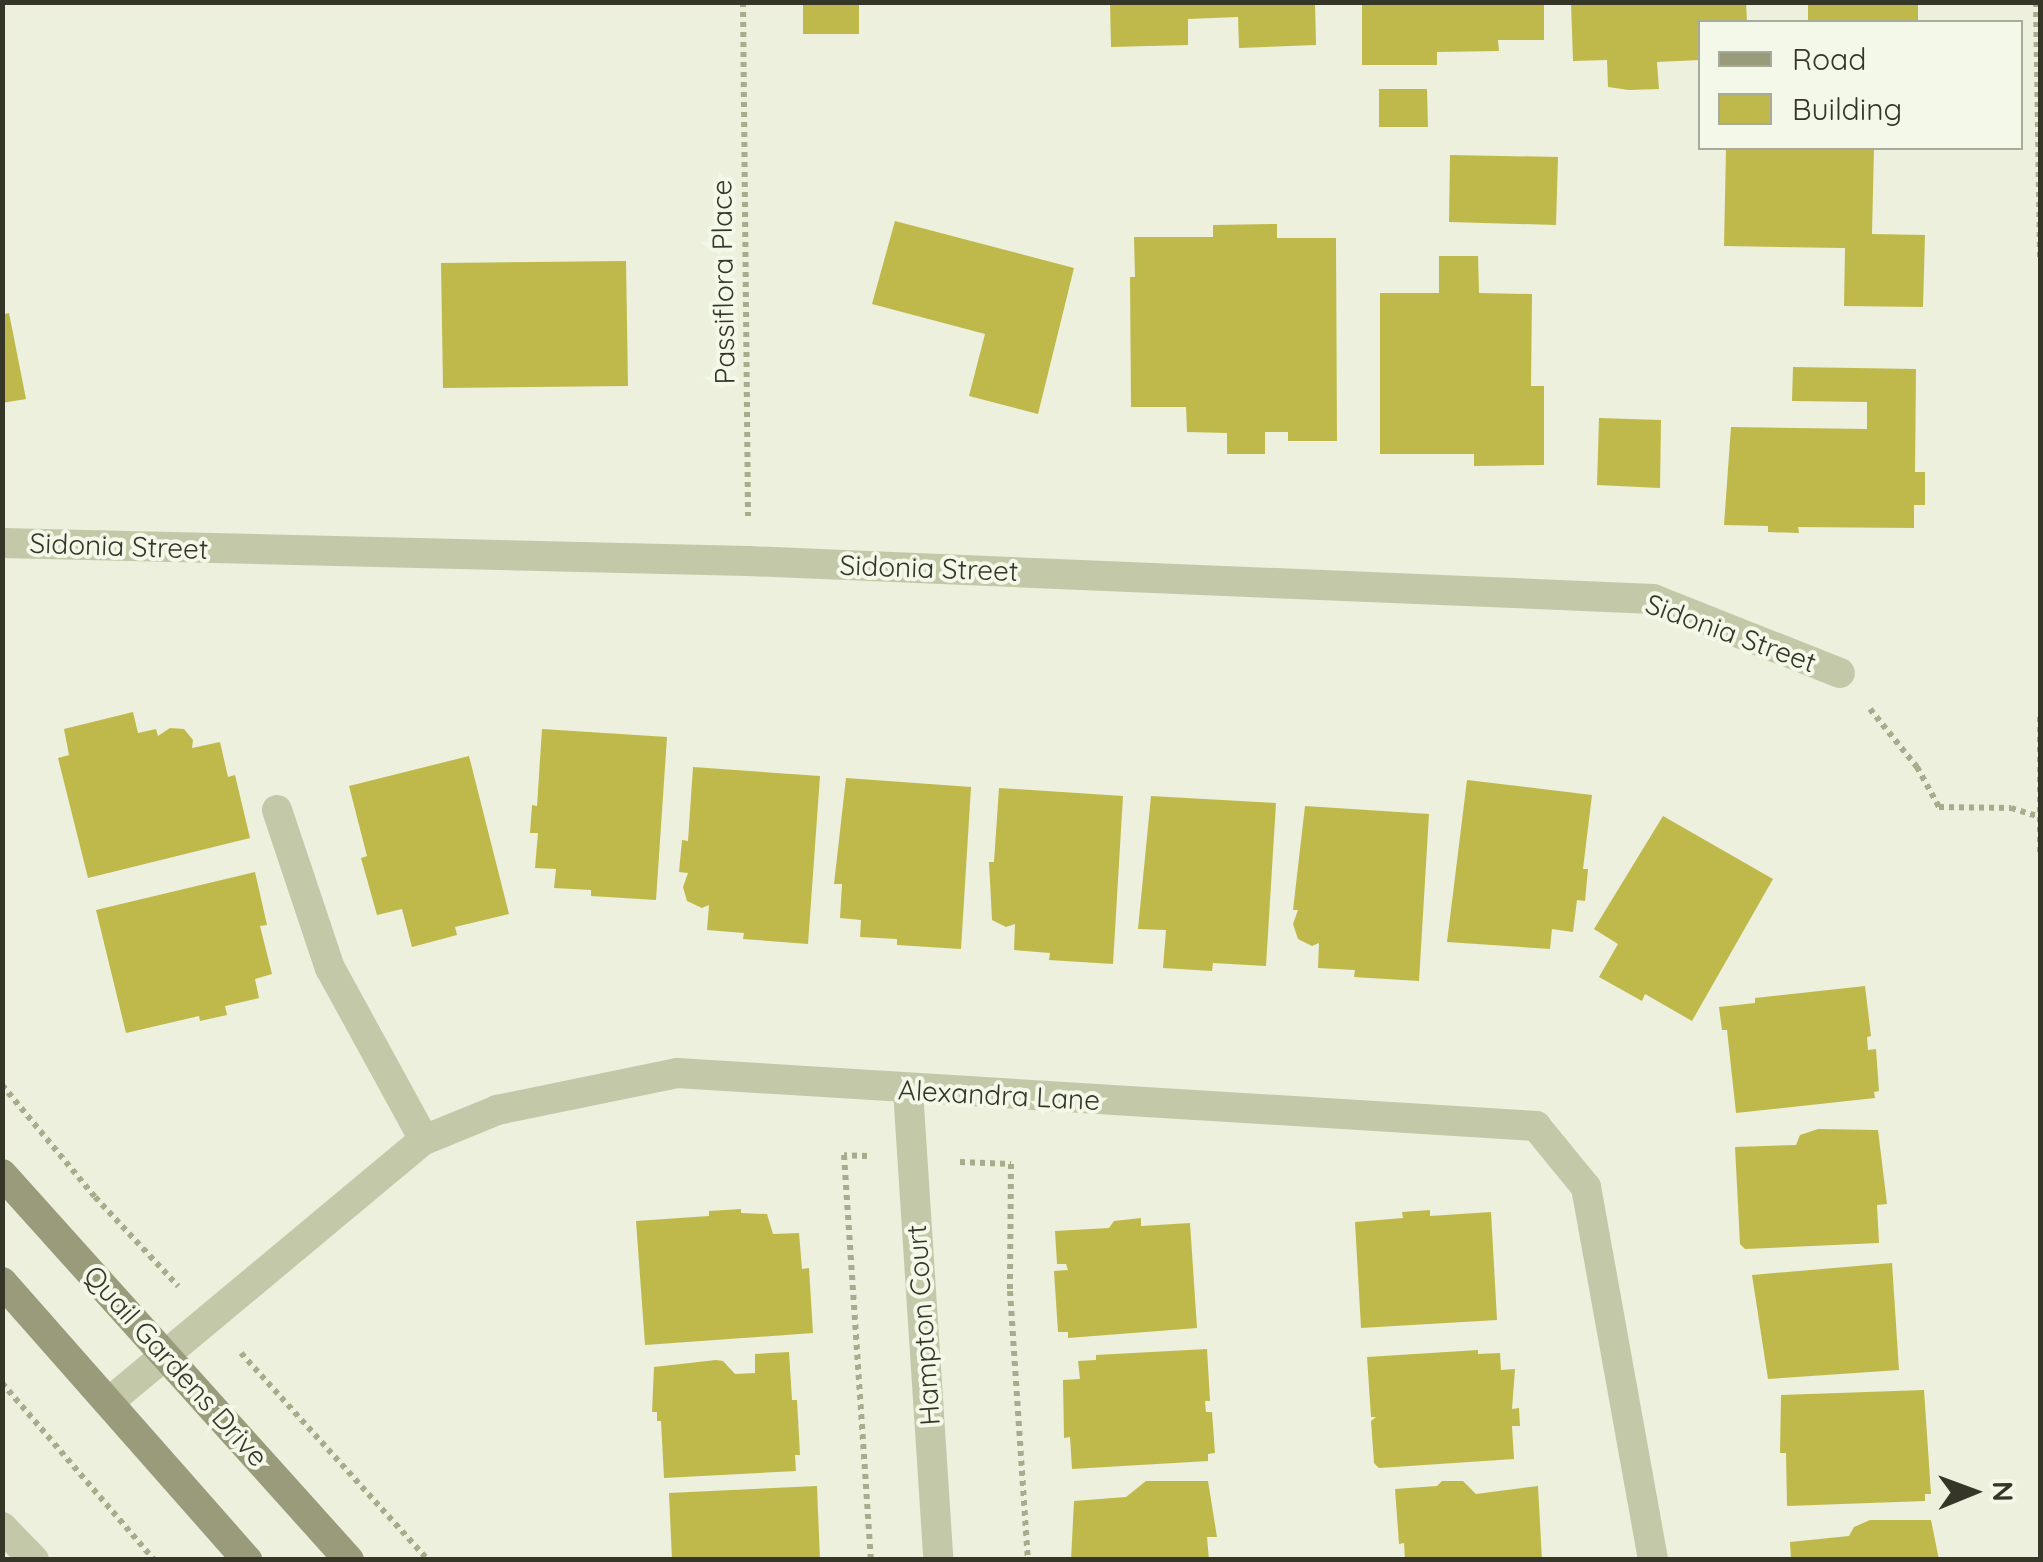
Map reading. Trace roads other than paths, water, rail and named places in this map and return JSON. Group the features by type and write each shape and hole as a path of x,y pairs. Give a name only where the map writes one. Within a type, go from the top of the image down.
{"main road":[{"name":"Quail Gardens Drive","path":"2,1174 349,1560"},
{"path":"2,1282 248,1560"}],"street":[{"name":"Sidonia Street","path":"2,543 748,561 1654,599 1840,674"},
{"path":"278,810 330,968 424,1140"},
{"name":"Alexandra Lane","path":"108,1402 424,1140 497,1110 677,1073 1536,1126 1586,1187 1653,1560"},
{"name":"Hampton Court","path":"908,1090 938,1560"},
{"path":"2,1527 34,1560"}]}
